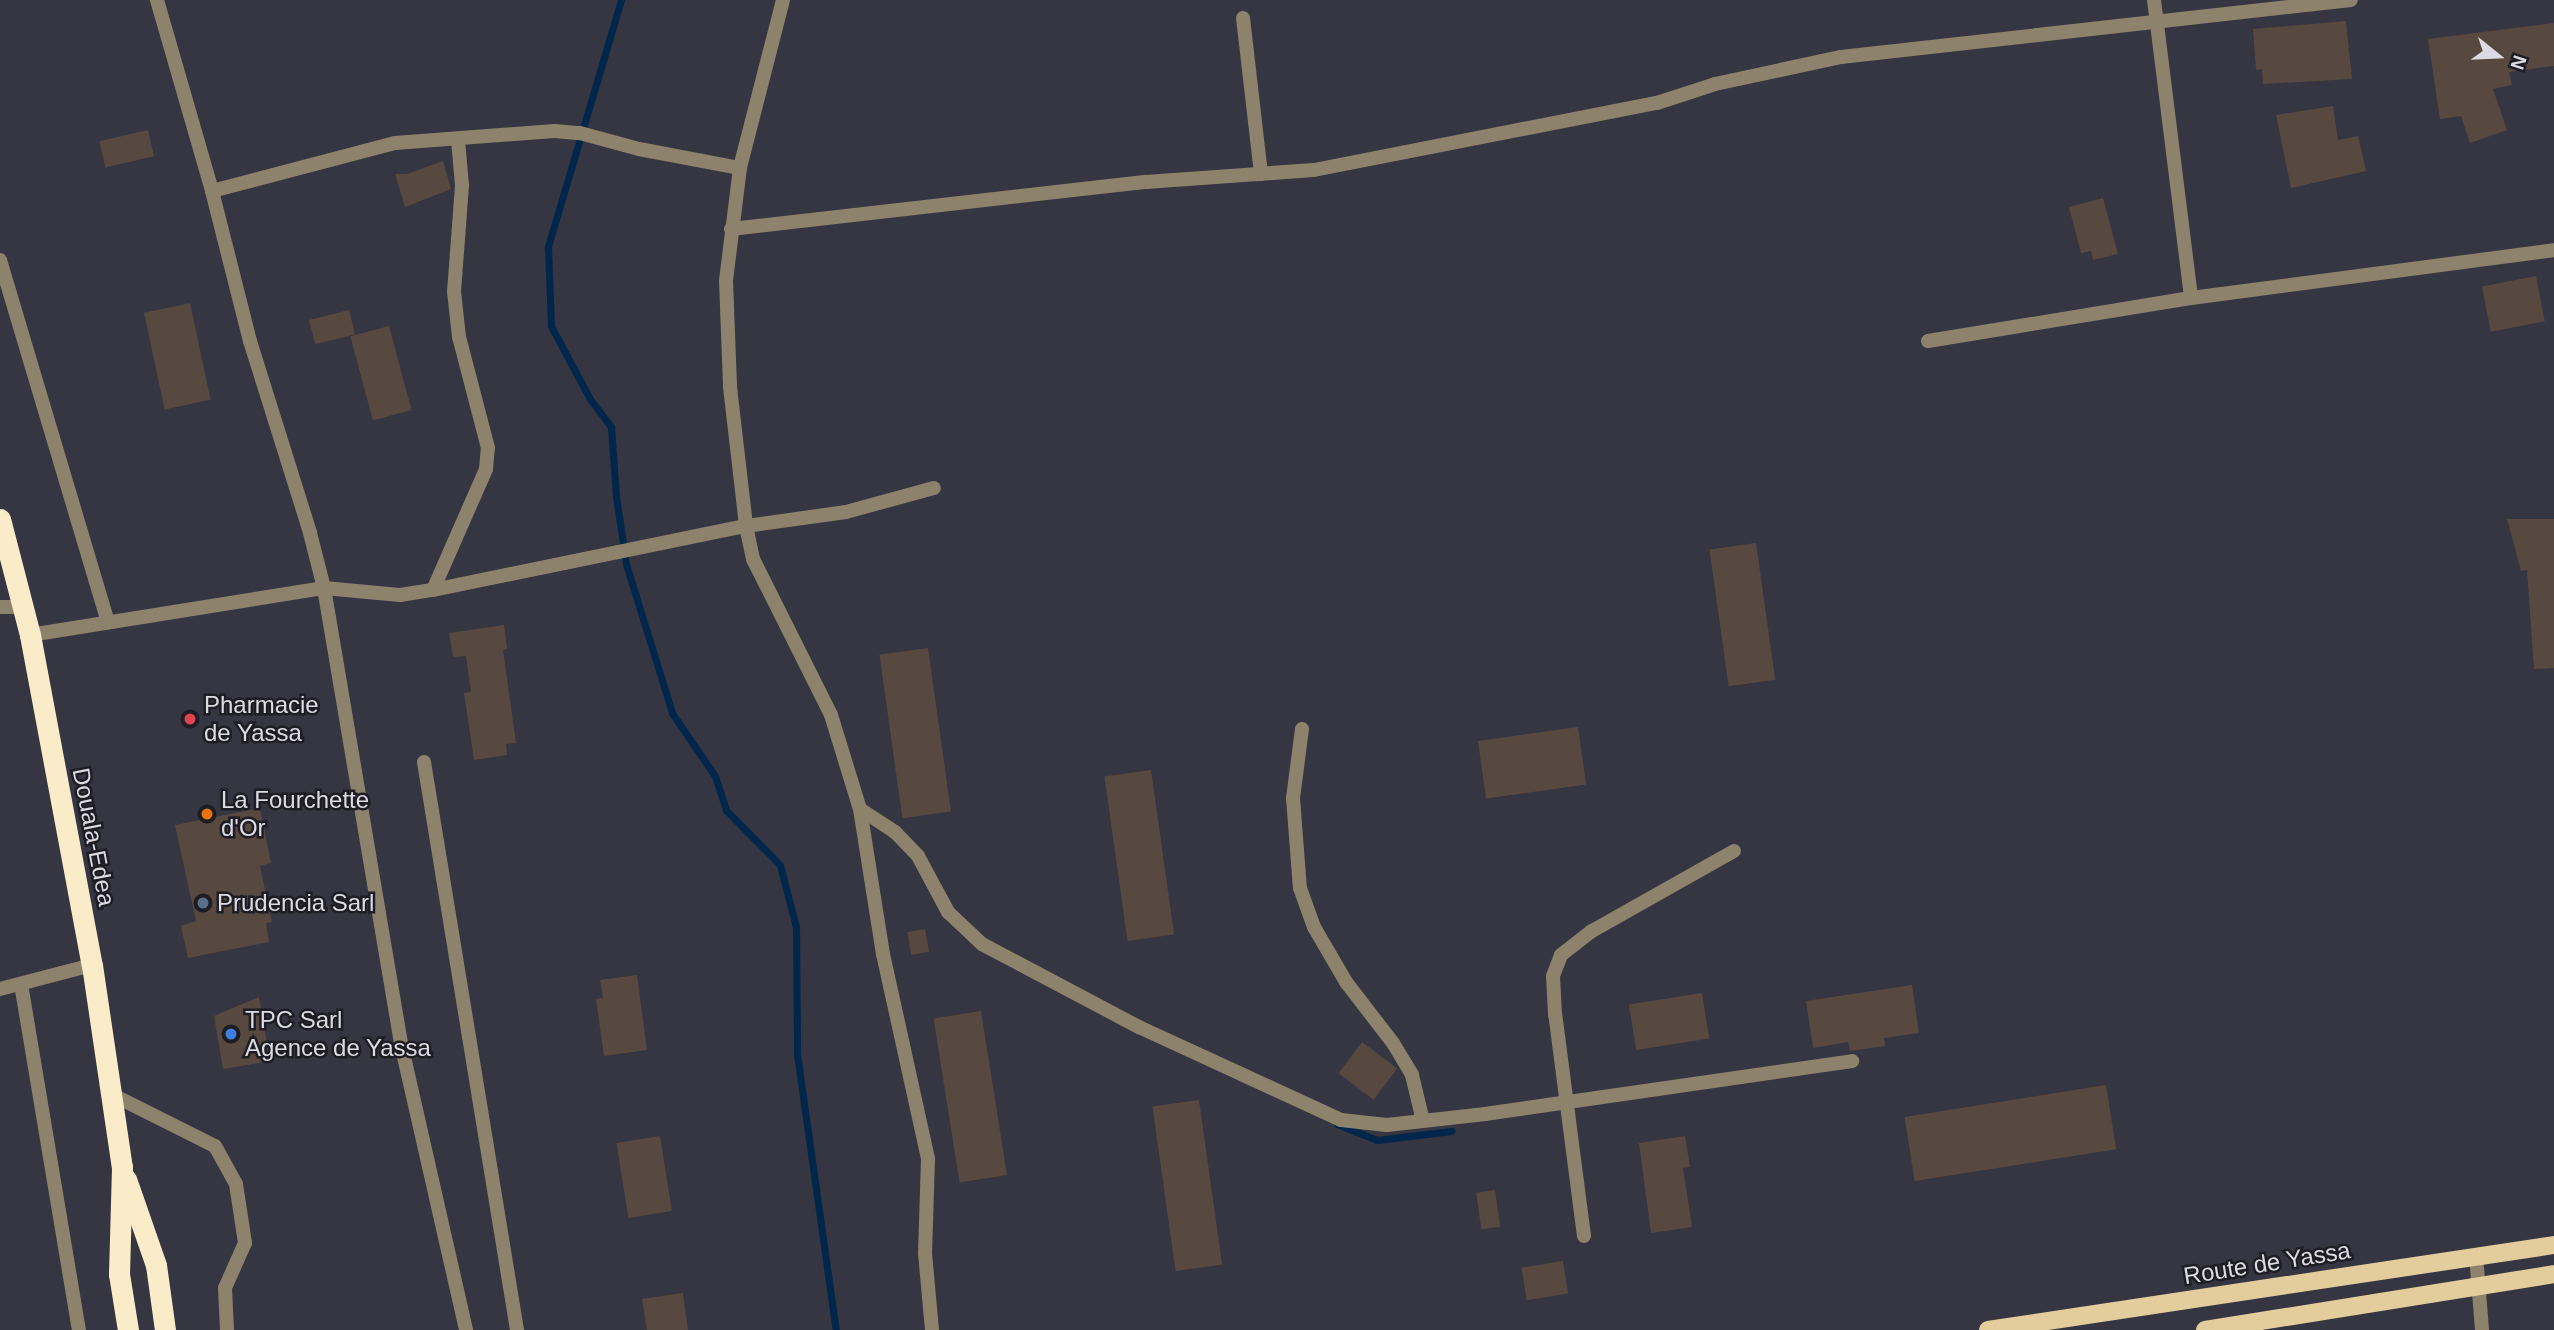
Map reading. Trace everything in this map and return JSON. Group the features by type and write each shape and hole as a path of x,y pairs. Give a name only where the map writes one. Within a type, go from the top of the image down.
{"highway":[{"name":"Douala-Edea","path":"0,519 30,635 92,965 122,1167 119,1274 128,1330"},
{"name":"Douala-Edea","path":"122,1167 156,1265 165,1330"}],"main road":[{"name":"Route de Yassa","path":"1988,1330 2554,1245"},
{"path":"2205,1330 2554,1274"}],"street":[{"path":"157,0 212,191 250,341 310,533 324,588 402,1048 466,1330"},
{"path":"783,0 740,168 731,229 726,281 730,387 746,526 753,559 831,715 860,809 883,954 928,1158 925,1253 932,1330"},
{"path":"2154,0 2191,298"},
{"path":"731,229 1146,182 1314,170 1657,103 1715,84 1841,57 2351,0"},
{"path":"1243,18 1261,174"},
{"path":"212,191 395,143 555,131 740,168"},
{"path":"433,590 486,469 488,448 458,337 454,292 463,185 458,140"},
{"path":"1928,341 2191,298 2554,250"},
{"path":"0,260 108,622"},
{"path":"30,635 324,588 400,595 433,590 746,526 846,512 934,488"},
{"path":"0,607 24,607"},
{"path":"1302,729 1293,798 1300,888 1314,927 1346,982 1393,1043 1412,1075 1423,1121"},
{"path":"424,762 517,1330"},
{"path":"860,809 895,832 918,856 948,912 982,944 1139,1027 1341,1120 1387,1125 1423,1121 1852,1061"},
{"path":"1584,1236 1565,1101 1553,976 1561,955 1592,931 1734,851"},
{"path":"0,989 92,965"},
{"path":"21,984 79,1330"},
{"path":"111,1094 215,1146 236,1184 245,1243 226,1288 227,1330"},
{"path":"2476,1255 2483,1330"}],"building":[{"path":"2346,21 2352,79 2263,84 2262,69 2256,70 2253,29"},
{"path":"2554,23 2554,66 2509,72 2512,85 2493,89 2507,130 2470,143 2461,116 2440,119 2428,39"},
{"path":"2333,106 2338,140 2358,136 2366,171 2291,188 2276,115"},
{"path":"148,130 154,156 105,168 99,141"},
{"path":"443,161 451,189 405,207 395,174 407,174"},
{"path":"2103,198 2118,254 2093,260 2091,251 2081,253 2069,207"},
{"path":"2536,276 2545,321 2491,332 2482,286"},
{"path":"190,303 211,400 165,410 144,313"},
{"path":"349,310 355,334 315,344 309,320"},
{"path":"389,326 412,410 373,420 350,336"},
{"path":"2507,519 2554,519 2554,668 2534,669 2527,570 2521,571"},
{"path":"1756,543 1775,680 1729,686 1709,550"},
{"path":"504,625 507,649 503,650 516,743 506,744 507,755 474,760 464,693 471,692 466,656 453,657 449,633"},
{"path":"928,648 951,811 902,818 879,655"},
{"path":"1578,727 1586,784 1486,798 1478,741"},
{"path":"1151,770 1174,934 1128,941 1104,777"},
{"path":"260,808 271,863 260,866 272,922 266,923 269,942 188,958 181,926 196,921 175,825"},
{"path":"925,929 929,952 911,955 907,932"},
{"path":"637,975 647,1050 604,1056 596,999 603,998 600,980"},
{"path":"1912,985 1919,1033 1884,1038 1885,1046 1850,1051 1848,1042 1813,1048 1806,1001"},
{"path":"1702,993 1709,1038 1636,1050 1629,1005"},
{"path":"259,997 270,1061 223,1069 214,1016"},
{"path":"981,1011 1007,1175 960,1182 934,1019"},
{"path":"1362,1042 1397,1068 1374,1100 1339,1073"},
{"path":"2106,1085 2116,1149 1915,1181 1905,1117"},
{"path":"1199,1100 1222,1264 1176,1271 1152,1107"},
{"path":"660,1136 672,1211 628,1218 617,1143"},
{"path":"1685,1136 1690,1167 1683,1168 1692,1227 1651,1233 1639,1143"},
{"path":"1495,1190 1500,1227 1481,1229 1476,1193"},
{"path":"1563,1261 1568,1294 1527,1300 1522,1268"},
{"path":"683,1293 688,1330 647,1330 642,1299"}],"waterway":[{"path":"621,0 548,247 551,326 590,399 611,427 616,496 626,564 672,713 715,776 726,810 780,865 796,927 797,1054 836,1330"},
{"path":"1337,1124 1377,1140 1451,1131"}],"place":[{"name":"Pharmacie de Yassa","path":"190,719"},
{"name":"La Fourchette d'Or","path":"207,814"},
{"name":"Prudencia Sarl","path":"203,903"},
{"name":"TPC Sarl Agence de Yassa","path":"231,1034"}]}
